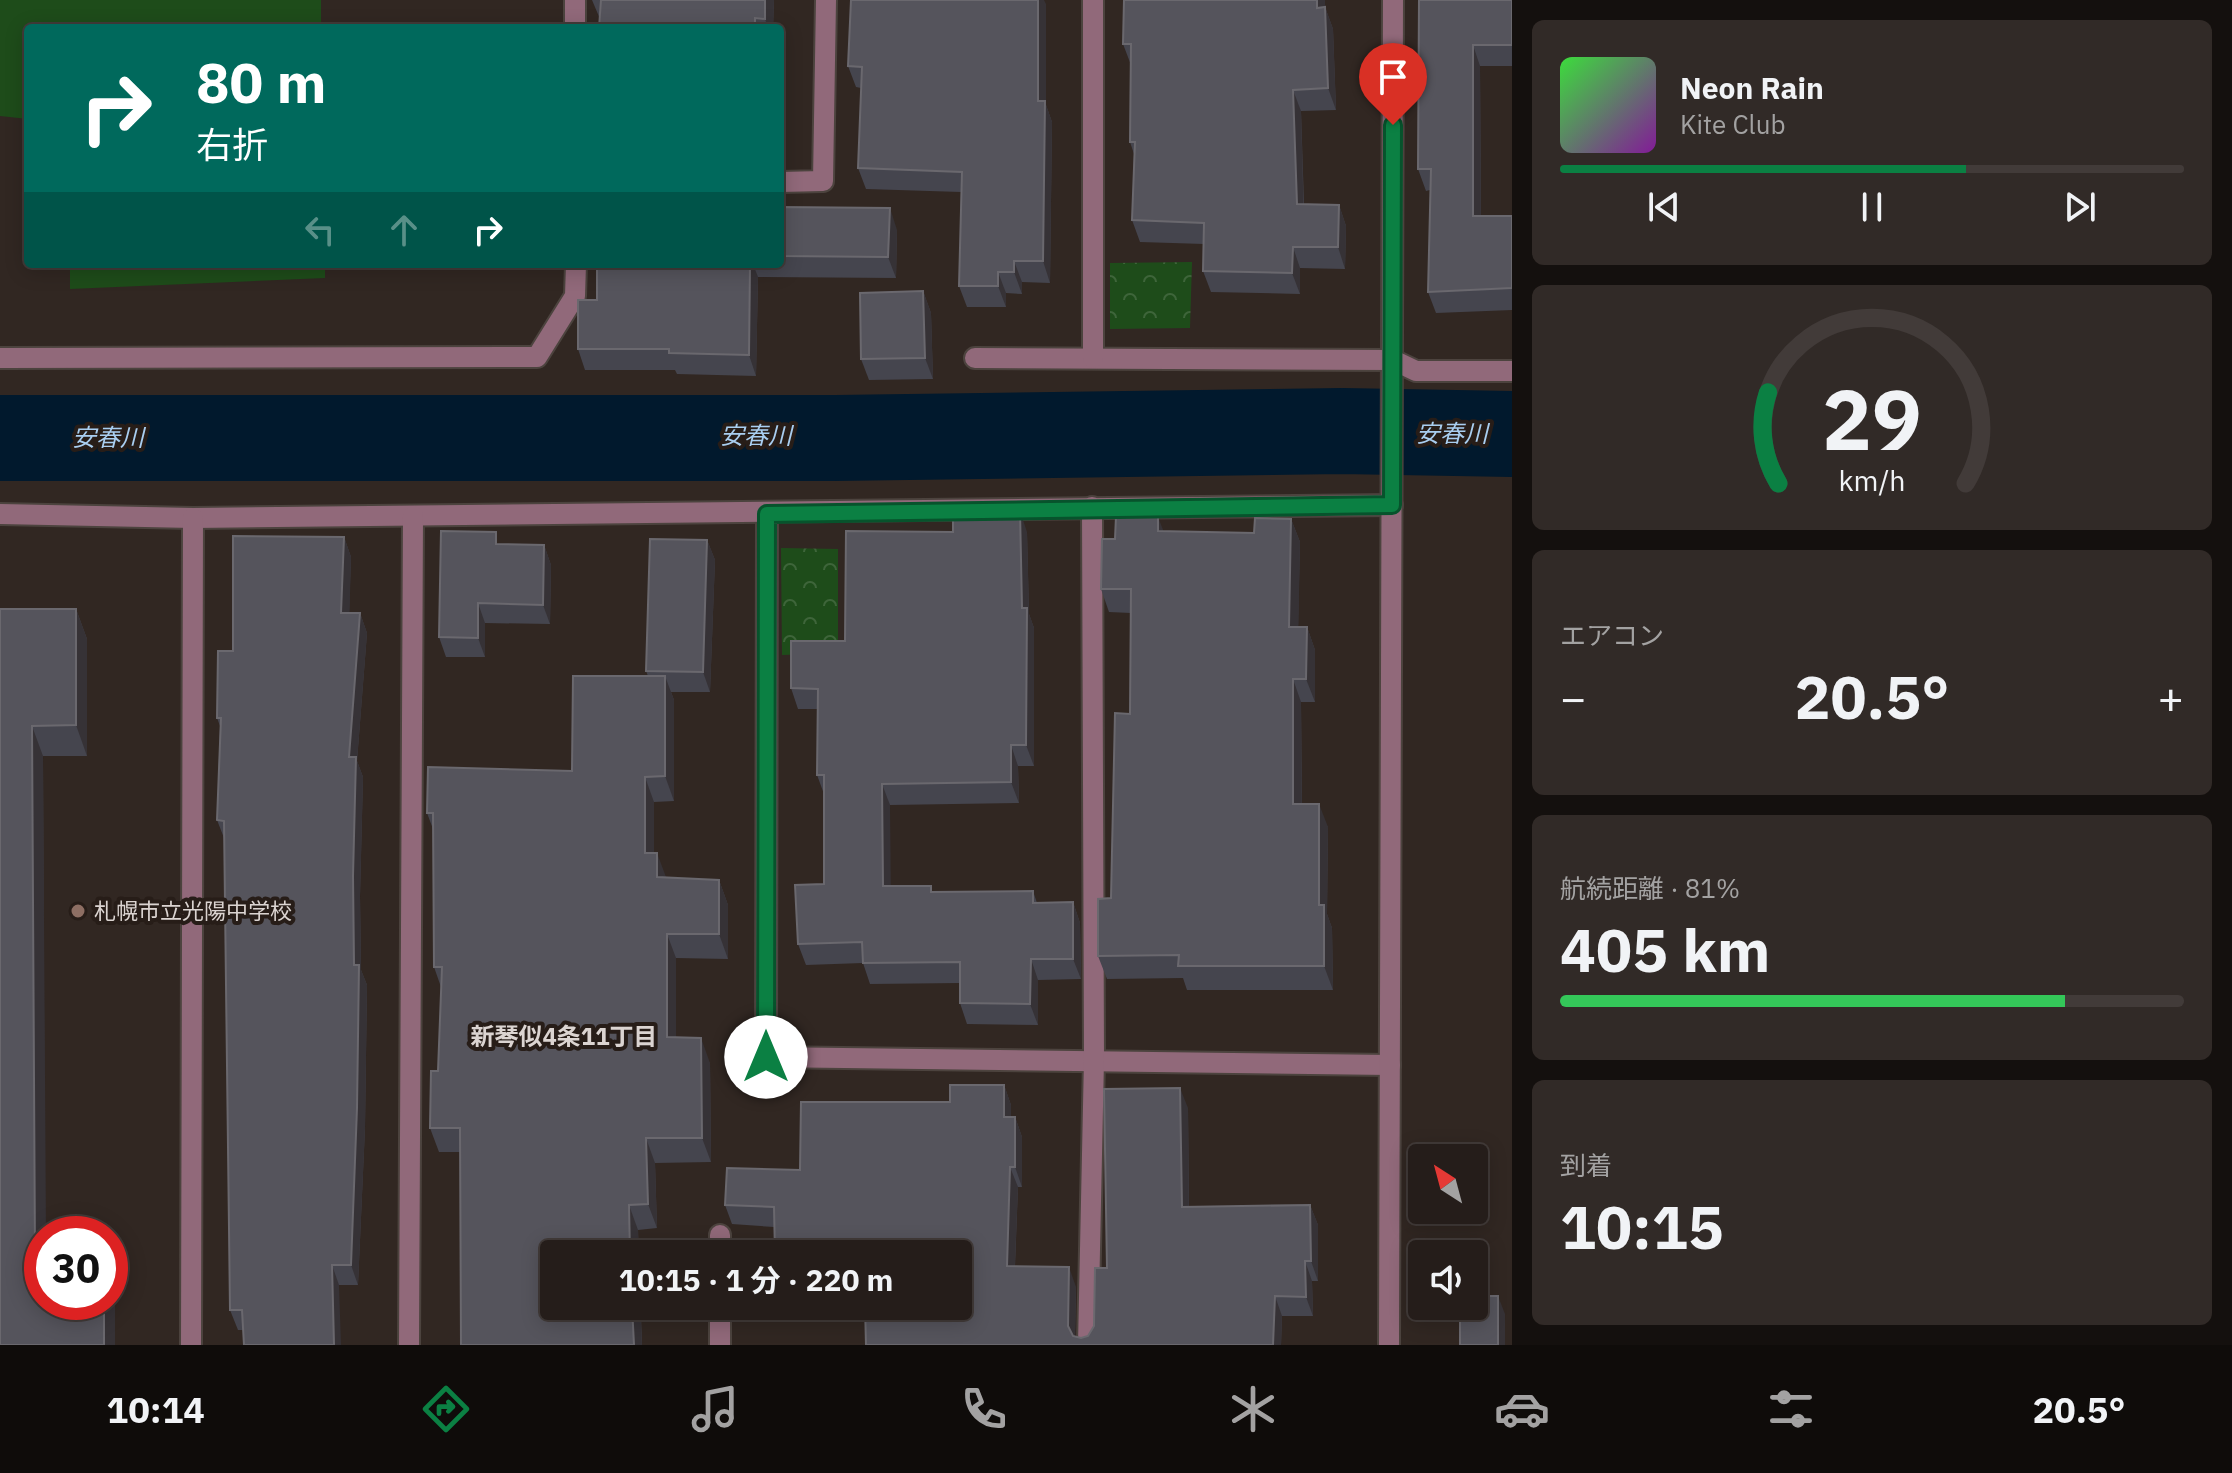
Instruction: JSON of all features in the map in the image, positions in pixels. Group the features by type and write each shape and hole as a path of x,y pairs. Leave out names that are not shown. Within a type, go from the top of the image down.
{"street":[{"path":"575,0 575,24"},
{"path":"784,182 823,181 826,0"},
{"path":"1093,0 1093,358"},
{"path":"1389,1345 1393,0"},
{"path":"0,358 537,357 575,296 576,268"},
{"path":"975,358 1393,360 1416,371 1512,371"},
{"path":"0,514 193,518 1392,505"},
{"path":"1088,1345 1094,1059 1092,507"},
{"path":"767,514 766,1057 1390,1065"},
{"path":"409,1345 413,516"},
{"path":"191,1345 193,518"},
{"path":"720,1320 720,1345"}],"green space":[{"path":"0,0 321,0 321,24 24,24 24,119 0,116"},
{"path":"1192,262 1190,328 1110,329 1110,263"},
{"path":"70,268 325,268 325,278 70,289"},
{"path":"781,548 838,549 838,653 782,655"}],"building":[{"path":"601,0 765,0 765,19 755,18 755,24 599,24"},
{"path":"851,0 1038,0 1038,101 1045,101 1043,261 1014,261 1014,272 998,272 998,286 959,286 962,172 858,168 862,67 848,66"},
{"path":"1124,0 1317,0 1317,8 1325,7 1328,88 1293,90 1297,204 1339,205 1338,247 1293,247 1292,273 1203,271 1204,223 1132,220 1135,142 1130,142 1131,44 1123,44"},
{"path":"1419,0 1512,0 1512,45 1473,45 1473,216 1512,216 1512,288 1428,292 1431,169 1418,169"},
{"path":"784,207 890,208 888,257 784,256"},
{"path":"597,268 750,268 749,355 669,353 669,349 578,349 578,300 597,300"},
{"path":"923,291 925,358 861,359 860,293"},
{"path":"1020,511 1022,608 1027,608 1026,745 1011,745 1011,782 882,784 883,886 931,886 931,892 1033,891 1033,903 1073,902 1073,959 1031,959 1030,1004 960,1003 960,962 863,963 862,942 798,944 795,885 824,884 824,775 817,775 818,689 791,688 791,641 845,641 846,531 953,532 953,513"},
{"path":"1116,516 1158,517 1158,531 1254,533 1255,518 1291,519 1289,627 1307,627 1306,679 1293,679 1293,804 1319,804 1319,905 1324,905 1324,966 1178,966 1179,955 1098,956 1098,899 1111,898 1115,713 1130,714 1131,589 1101,589 1102,539 1115,539"},
{"path":"441,531 496,532 496,544 544,545 543,605 478,603 478,638 439,637"},
{"path":"233,536 344,537 341,613 360,613 349,757 356,757 353,876 354,965 359,965 357,1108 351,1265 332,1265 334,1345 244,1345 242,1310 230,1310 224,821 217,820 221,718 217,718 218,651 233,651"},
{"path":"650,539 707,540 703,672 646,671"},
{"path":"0,609 76,609 76,725 32,726 35,1216 24,1216 24,1320 104,1320 104,1345 0,1345"},
{"path":"573,676 665,676 665,776 645,777 645,853 657,853 657,877 719,880 719,934 667,934 667,1037 701,1038 702,1138 646,1138 648,1204 629,1205 630,1240 540,1240 540,1320 633,1320 634,1345 461,1345 460,1128 430,1128 431,1071 438,1071 442,967 434,967 433,813 427,813 428,767 572,771"},
{"path":"950,1085 1004,1085 1004,1117 1015,1117 1015,1167 1010,1167 1007,1266 1069,1267 1068,1326 1073,1336 1088,1336 1094,1326 1095,1268 1107,1268 1104,1089 1180,1088 1182,1207 1310,1205 1311,1261 1305,1261 1306,1297 1275,1296 1273,1345 866,1345 865,1320 972,1320 972,1240 775,1240 774,1207 725,1205 727,1168 800,1170 801,1102 950,1102"},
{"path":"1488,1296 1498,1296 1498,1345 1460,1345 1460,1320 1488,1320"}],"waterway":[{"name":"安春川","path":"0,438 835,438 1342,431 1512,434"}],"place":[{"name":"札幌市立光陽中学校","path":"78,911"}],"district":[{"name":"新琴似4条11丁目","path":"564,1037"}],"route":[{"path":"766,1057 767,514 1392,505 1393,125"}]}
